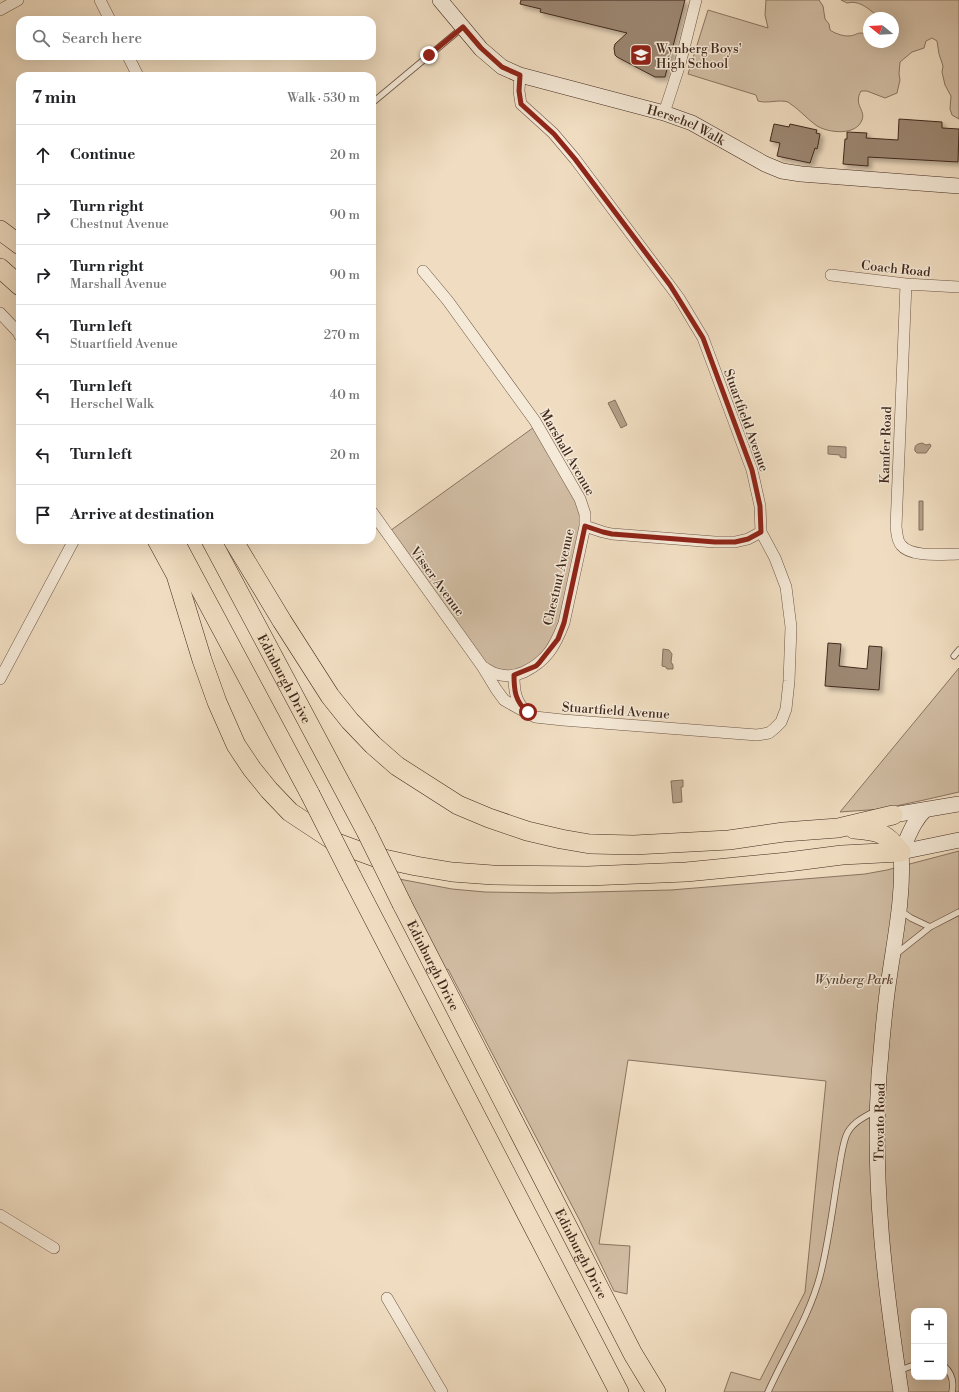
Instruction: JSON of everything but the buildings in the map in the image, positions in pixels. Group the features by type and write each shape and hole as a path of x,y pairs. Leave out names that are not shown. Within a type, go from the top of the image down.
{"highway":[{"path":"0,230 16,242"},
{"path":"0,268 16,282"},
{"path":"160,544 176,575 202,660 217,702 236,745 256,774 290,812 337,843 375,857 416,866 452,872 493,875 588,876 686,872 842,855 901,852"},
{"path":"176,544 310,794 619,1392"},
{"name":"Edinburgh Drive","path":"213,544 366,831 604,1298 656,1392"},
{"path":"235,544 330,696 373,745 397,766 426,786 458,805 489,818 527,831 561,839 590,844 634,845 729,840 784,832 838,828 893,815"},
{"path":"838,828 878,832 891,840 901,852"}],"main road":[{"name":"Herschel Walk","path":"440,0 481,48 502,67 520,75 664,113 692,123 765,164 782,171 801,174 959,186"},
{"path":"893,815 959,804"},
{"path":"901,852 916,822 925,810"},
{"path":"901,852 959,840"},
{"path":"902,877 922,848"},
{"name":"Trovato Road","path":"901,852 902,877 883,1022 877,1110 878,1174 882,1248 887,1299 901,1392"}],"street":[{"path":"0,10 18,0"},
{"path":"100,0 108,16"},
{"path":"664,113 680,64 696,0"},
{"path":"130,60 136,72"},
{"name":"Stuartfield Avenue","path":"482,666 496,690 504,700 535,717 757,735 769,733 781,722 786,709 789,681 791,627 786,587 775,558 761,532 760,506 752,470 703,338 670,285 575,159 554,134 521,104 519,91 520,75"},
{"name":"Marshall Avenue","path":"423,271 453,308 535,421 580,499 585,514 585,526"},
{"name":"Coach Road","path":"831,275 906,284 959,287"},
{"name":"Kamfer Road","path":"906,284 896,528 898,539 901,546 908,551 920,553 959,554"},
{"path":"0,313 16,330"},
{"name":"Visser Avenue","path":"376,518 482,666"},
{"path":"585,526 612,534 715,542 735,542 748,539 761,532"},
{"name":"Chestnut Avenue","path":"482,666 495,674 507,676 514,675 536,666 558,639 564,623 585,526"},
{"path":"0,679 72,544"},
{"path":"514,675 515,695 521,706 535,717"},
{"path":"0,1216 54,1248"},
{"path":"387,1298 442,1392"}],"lane":[{"path":"376,100 463,27"},
{"path":"954,656 959,650"},
{"path":"899,909 911,918 930,927"},
{"path":"892,957 930,927 959,912"},
{"path":"768,1392 811,1305 828,1237 846,1135 853,1125 877,1110"},
{"path":"898,1371 911,1366"},
{"path":"947,1369 951,1374 953,1386 952,1392"}],"green space":[{"path":"766,0 819,0 823,6 825,19 829,24 830,30 846,36 859,33 863,34 863,48 899,48 899,12 872,12 859,3 847,3 841,0 959,0 959,119 952,115 950,109 951,96 945,85 942,72 943,66 937,41 932,38 926,41 924,48 912,52 900,62 900,80 897,93 885,98 867,91 861,91 858,100 863,116 862,120 854,129 842,132 828,130 817,126 788,102 758,101 756,95 688,74 708,10 768,28 765,15"},
{"path":"537,425 584,503 564,619 539,662 508,675 482,665 387,533"},
{"path":"959,668 959,792 882,809 840,812"},
{"name":"Wynberg Park","path":"959,851 959,1392 724,1392 731,1372 760,1380 805,1292 826,1081 628,1060 599,1244 630,1246 627,1294 614,1291 580,1221 448,969 444,971 399,879 452,889 485,892 552,893 671,890 865,874 887,870"}],"shaded area":[{"path":"615,400 627,425 621,428 608,403"},
{"path":"922,443 926,445 930,444 931,446 926,453 917,453 915,451 915,446"},
{"path":"828,446 846,447 846,458 840,457 840,455 828,454"},
{"path":"919,501 923,501 923,530 919,530"},
{"path":"663,649 669,650 672,654 671,662 673,669 667,669 666,667 662,666"},
{"path":"683,780 683,787 681,787 682,802 673,803 671,781"}],"place":[{"name":"Wynberg Boys' High School","path":"641,55"}],"route":[{"path":"429,55 463,27 481,48 502,67 520,75 519,97 521,104 554,134 575,159 633,238 652,260 670,285 703,338 752,470 760,506 761,532 748,539 735,542 715,542 612,534 585,526 564,623 558,639 536,666 514,675 515,695 521,706 528,712"}]}
